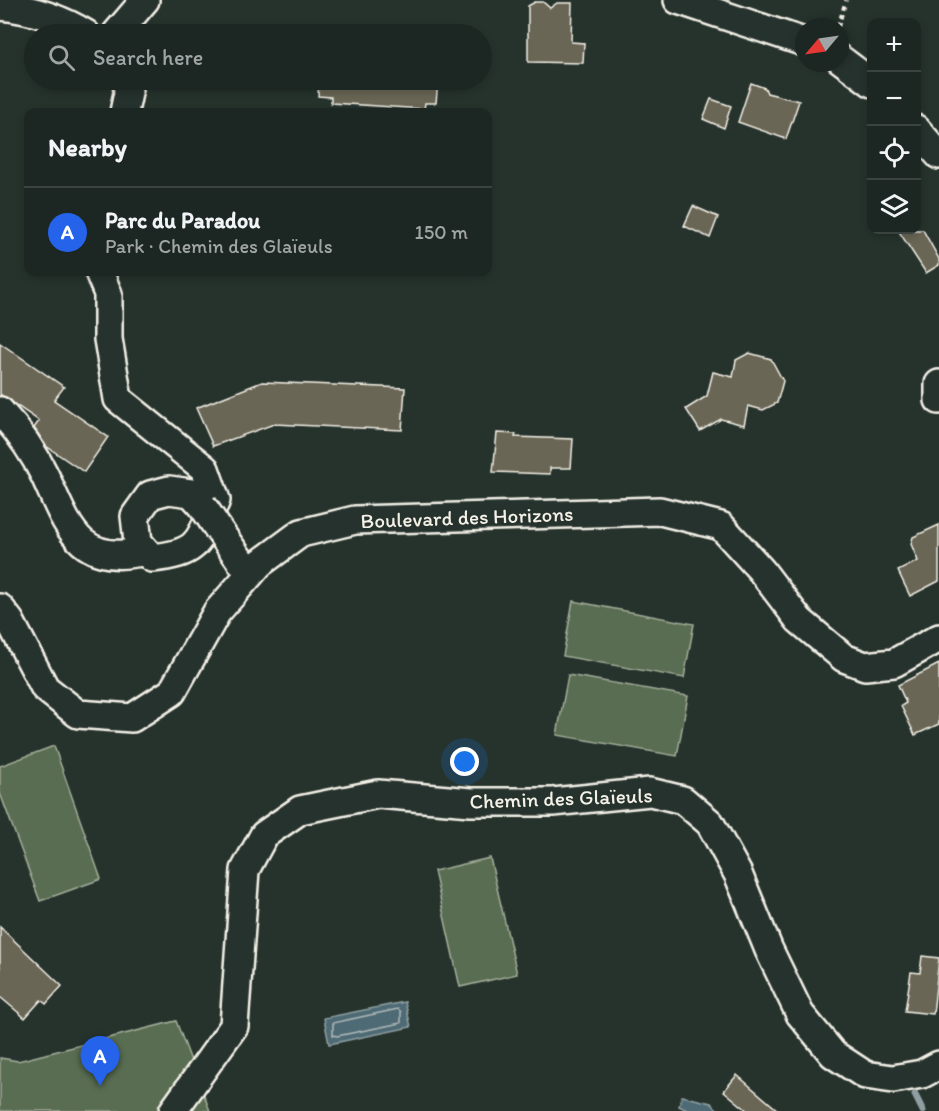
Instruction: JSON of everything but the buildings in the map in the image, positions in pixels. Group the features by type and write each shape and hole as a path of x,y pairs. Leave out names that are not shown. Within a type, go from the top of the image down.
{"street":[{"path":"124,24 144,0"},
{"path":"678,0 795,39"},
{"path":"0,6 21,8 70,24"},
{"path":"849,66 867,79"},
{"path":"125,108 128,90"},
{"path":"921,135 939,155"},
{"path":"101,276 108,294 108,339 118,399 205,469 216,500 199,542 179,555 152,558 138,543 135,516 150,495 169,490 191,493 202,506 225,539 250,574"},
{"path":"939,384 939,400"},
{"path":"0,411 13,425 44,473 63,519 88,548 122,556 145,551"},
{"name":"Boulevard des Horizons","path":"0,608 10,621 45,688 78,714 132,718 172,692 217,612 259,564 301,533 355,519 660,511 721,526 761,570 799,620 844,658 865,666 894,663 939,639"},
{"name":"Chemin des Glaïeuls","path":"173,1111 234,1026 245,870 264,835 300,810 378,794 471,802 553,802 650,792 683,800 710,823 738,874 769,950 800,1014 833,1054 865,1076 893,1079 922,1074 939,1065"}],"path":[{"path":"841,18 846,0"}],"green space":[{"path":"573,601 694,624 684,678 563,656"},
{"path":"568,675 688,696 677,756 557,735"},
{"path":"54,746 101,879 40,901 0,793 0,766"},
{"path":"490,858 517,974 460,987 434,871"},
{"path":"176,1021 210,1111 0,1111 0,1058 18,1061"}],"water":[{"path":"405,1002 411,1027 329,1044 324,1018"},
{"path":"682,1096 711,1103 719,1111 689,1111 679,1106"}],"waterway":[{"path":"915,1095 923,1111"}],"place":[{"name":"Parc du Paradou","path":"100,1086"}]}
